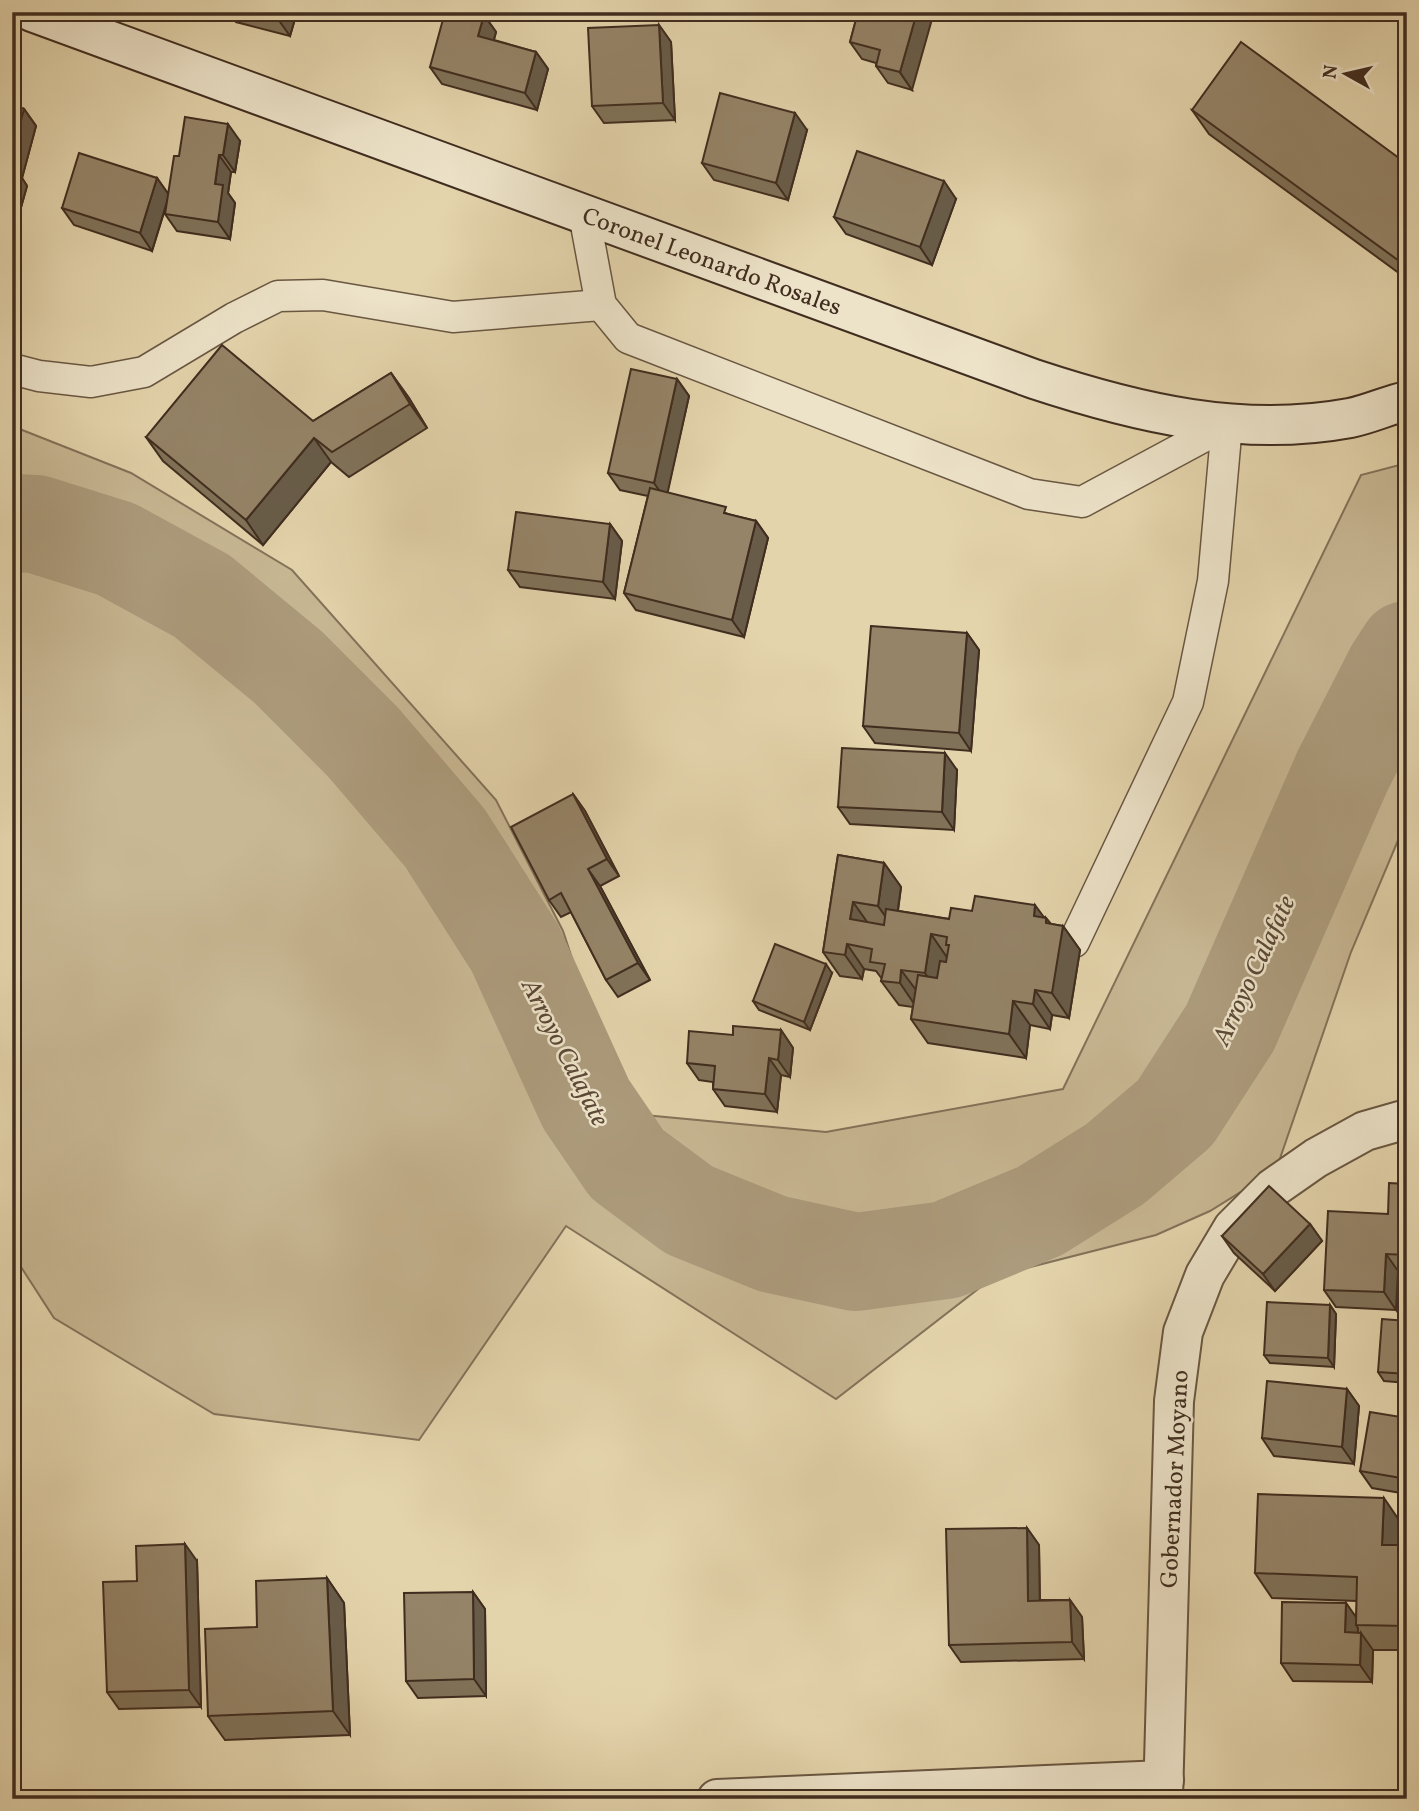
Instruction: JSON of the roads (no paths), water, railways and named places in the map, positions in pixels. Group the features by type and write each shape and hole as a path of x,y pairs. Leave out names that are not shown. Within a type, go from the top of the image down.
{"main road":[{"name":"Coronel Leonardo Rosales","path":"32,12 1034,379 1099,400 1165,416 1227,424 1300,425 1353,418 1407,401"},
{"name":"Gobernador Moyano","path":"1163,1789 1174,1401 1183,1332 1205,1275 1233,1228 1273,1188 1316,1158 1365,1132 1407,1119"},
{"path":"717,1799 1163,1789"}],"lane":[{"path":"584,214 601,305 628,338 1029,495 1082,502 1227,424"},
{"path":"12,369 39,376 91,382 144,372 234,318 278,296 323,295 453,317 601,305"},
{"path":"1074,942 1188,702 1213,581 1227,424"}],"waterway":[{"name":"Arroyo Calafate","path":"12,523 36,524 116,549 202,596 288,667 363,742 445,838 515,948 586,1104 627,1164 689,1210 773,1244 856,1262 946,1250 1040,1211 1115,1164 1175,1113 1230,1028 1342,772 1407,650"}]}
